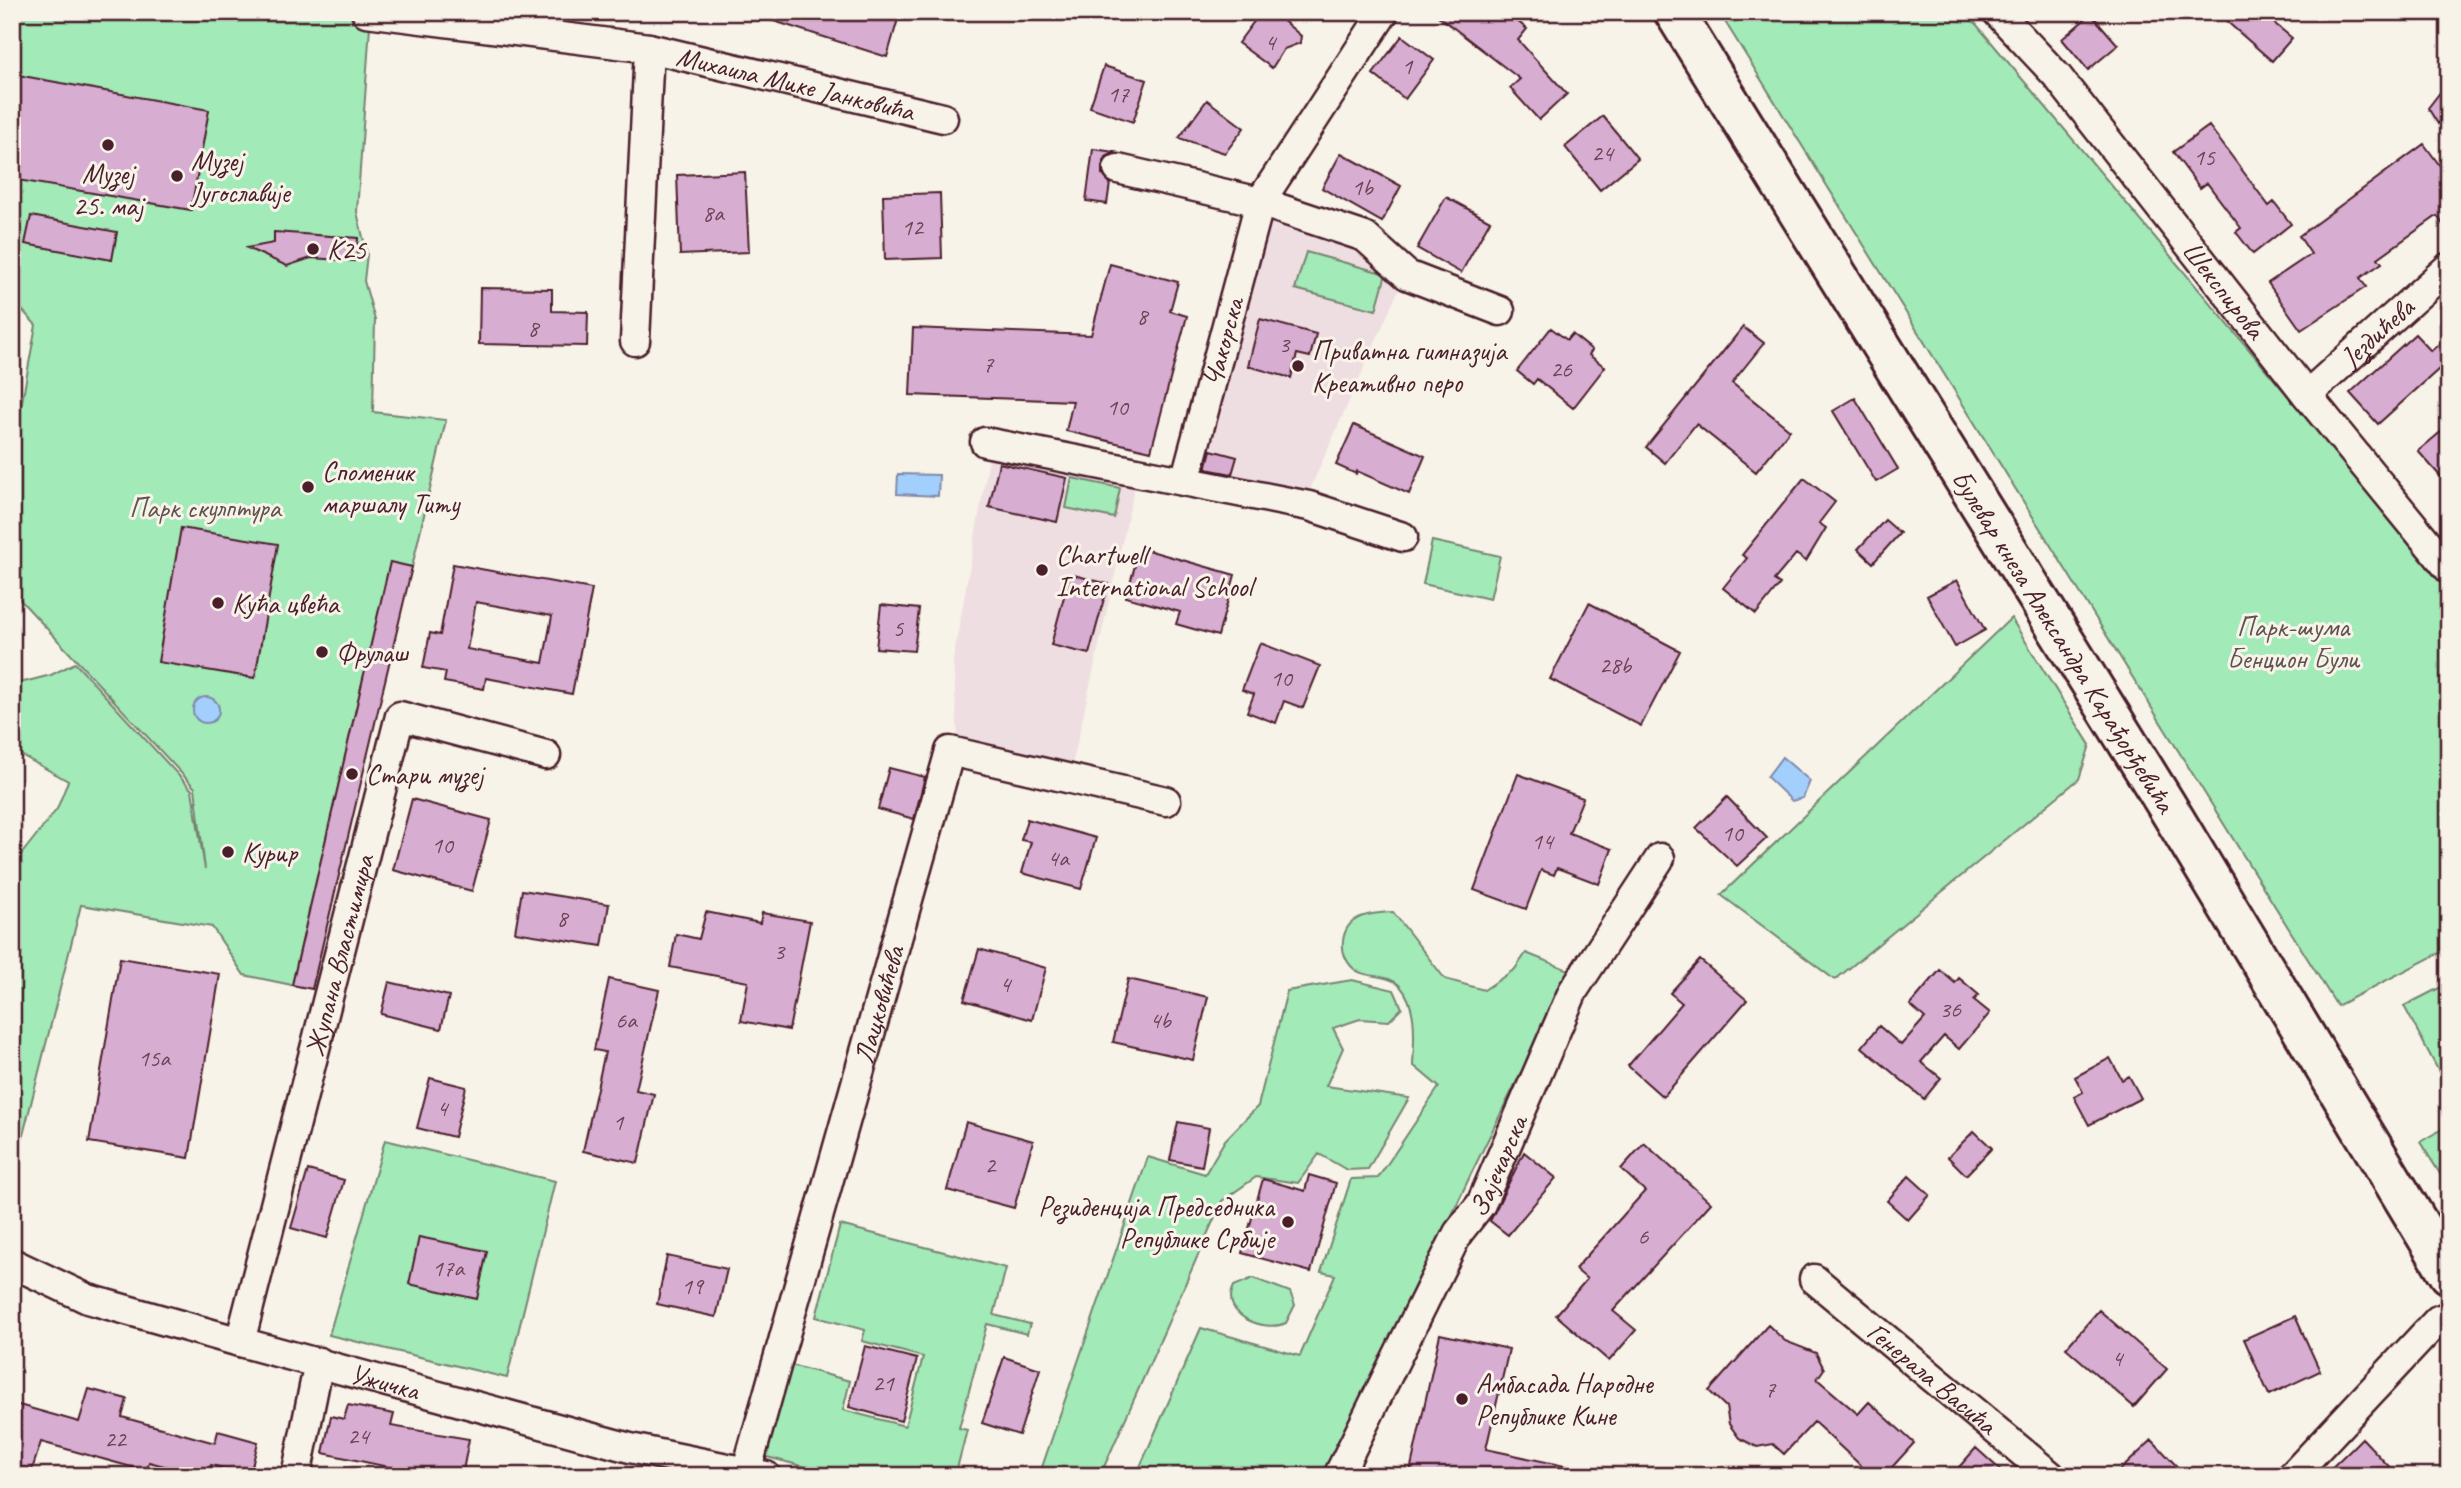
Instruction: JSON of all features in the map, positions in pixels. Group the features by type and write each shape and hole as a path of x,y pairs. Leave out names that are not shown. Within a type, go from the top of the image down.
{"main road":[{"name":"Булевар кнеза Александра Карађорђевића","path":"1674,12 2130,746 2449,1274"}],"street":[{"name":"Михаила Мике Јанковића","path":"366,12 649,48 943,118"},
{"name":"Чакорска","path":"1185,481 1260,202 1384,12"},
{"name":"Шекспирова","path":"1997,12 2057,76 2307,395 2449,569"},
{"name":"Михаила Мике Јанковића","path":"635,341 649,48"},
{"path":"1118,169 1260,202 1364,237 1407,275 1500,311"},
{"name":"Јездићева","path":"2307,395 2449,267"},
{"path":"985,442 1309,506 1402,537"},
{"name":"Жупана Властимира","path":"240,1342 400,716 546,755"},
{"name":"Лацковићева","path":"752,1474 950,751 1166,801"},
{"name":"Зајечарска","path":"1338,1476 1458,1233 1480,1204 1573,991 1660,858"},
{"name":"Ужичка","path":"12,1262 88,1299 630,1448 752,1474"},
{"name":"Генерала Васића","path":"1814,1279 2051,1476"},
{"path":"2292,1476 2438,1320 2449,1316"},
{"path":"296,1476 319,1362"}],"shaded area":[{"name":"Приватна гимназија Креативно перо","path":"1267,219 1347,237 1402,282 1306,498 1205,469"},
{"name":"Chartwell International School","path":"990,453 1136,481 1071,770 958,740 953,660"}],"green space":[{"name":"Парк скулптура","path":"12,12 371,12 357,212 367,254 364,281 375,320 373,412 446,420 412,567 390,563 292,985 244,975 212,927 81,905 12,1179 12,866 57,809 68,781 12,750 12,685 51,675 75,663 192,790 205,869 195,788 12,591 12,457 36,325 12,299"},
{"name":"Парк-шума Бенцион Були","path":"1719,12 1966,12 2449,588 2449,948 2337,1006"},
{"path":"1306,252 1386,274 1376,310 1295,289"},
{"path":"1072,478 1120,488 1114,518 1066,508"},
{"path":"1432,541 1500,556 1490,599 1423,584"},
{"path":"2011,618 2090,745 2079,779 1835,980 1721,895"},
{"path":"1393,912 1445,979 1484,990 1515,969 1526,953 1571,971 1471,1174 1330,1476 1136,1476 1201,1328 1300,1356 1335,1275 1321,1272 1351,1179 1378,1178 1439,1087 1413,1065 1412,1013 1406,994 1389,979 1356,970 1344,954 1345,932 1349,925 1369,914"},
{"path":"1352,980 1394,990 1402,1008 1389,1021 1360,1019 1333,1028 1343,1048 1326,1086 1409,1098 1368,1169 1347,1170 1319,1154 1298,1183 1256,1177 1222,1201 1100,1476 1039,1476 1148,1157 1205,1174 1225,1140 1258,1106 1287,991"},
{"path":"2449,983 2449,1084 2446,1085 2404,1006"},
{"path":"2449,1125 2449,1188 2420,1142"},
{"path":"385,1140 555,1181 507,1378 329,1335"},
{"path":"840,1225 1006,1268 994,1315 1030,1324 1027,1334 987,1324 959,1428 967,1430 955,1476 841,1476 763,1456 787,1364 850,1381 843,1410 905,1426 923,1357 862,1341 865,1330 816,1317"},
{"path":"1253,1278 1290,1292 1295,1305 1286,1323 1266,1326 1238,1313 1231,1296 1234,1286"}],"water":[{"path":"898,474 939,475 938,496 897,494"},
{"path":"206,697 216,700 219,710 216,720 206,723 196,720 193,710 196,700"},
{"path":"1782,757 1810,781 1803,798 1792,801 1767,777"}],"building":[{"path":"761,12 900,12 887,57 761,17"},
{"path":"1261,12 1273,12 1301,36 1300,43 1284,49 1272,68 1238,43"},
{"path":"1433,12 1506,12 1527,29 1518,40 1567,94 1539,120 1510,88 1520,79"},
{"path":"2216,12 2283,12 2274,23 2292,38 2272,61"},
{"path":"2091,14 2118,45 2088,70 2062,39"},
{"path":"1402,36 1434,60 1405,99 1373,74"},
{"path":"1104,66 1147,80 1133,122 1090,107"},
{"name":"Музеј 25. мај","path":"12,74 209,110 191,210 12,179"},
{"path":"2449,81 2449,110 2438,124 2428,108"},
{"path":"1207,100 1244,128 1225,153 1179,138"},
{"path":"1603,116 1638,159 1600,190 1565,147"},
{"path":"2209,126 2269,206 2274,202 2291,224 2253,254 2236,232 2241,228 2207,183 2200,188 2173,152"},
{"path":"2424,144 2449,178 2449,233 2437,216 2378,258 2382,263 2360,278 2366,287 2301,330 2268,283 2311,254 2299,236"},
{"path":"1093,149 1115,152 1106,157 1102,166 1102,174 1110,183 1107,204 1086,201"},
{"path":"1341,153 1401,186 1382,222 1322,188"},
{"path":"745,172 749,252 680,255 677,175"},
{"path":"940,193 942,258 885,260 883,195"},
{"path":"1446,197 1490,221 1461,273 1417,248"},
{"path":"31,216 117,232 112,260 25,244"},
{"name":"К25","path":"274,232 358,238 357,257 355,261 311,258 287,266 247,248 274,243"},
{"path":"1110,264 1178,282 1170,311 1187,316 1151,451 1066,431 1073,401 910,395 913,328 1091,335"},
{"path":"480,288 552,289 552,311 588,312 587,346 479,344"},
{"path":"1260,319 1316,334 1310,357 1297,354 1291,378 1248,366"},
{"path":"1743,327 1764,343 1732,383 1790,430 1756,472 1696,424 1665,463 1646,447"},
{"path":"1551,328 1567,340 1572,334 1592,350 1589,355 1605,367 1573,408 1537,379 1533,384 1517,371"},
{"path":"2415,334 2431,351 2449,335 2449,360 2378,424 2350,393"},
{"path":"1855,398 1898,469 1876,482 1833,411"},
{"path":"1354,425 1425,456 1409,494 1357,471 1356,474 1336,465"},
{"path":"2449,425 2449,486 2418,451"},
{"path":"1211,450 1237,457 1232,474 1206,469"},
{"path":"999,463 1067,478 1057,522 989,507"},
{"path":"1804,478 1835,502 1819,523 1826,528 1806,561 1796,554 1774,580 1780,584 1756,614 1723,588 1747,558 1742,555"},
{"path":"1885,520 1900,533 1873,563 1858,549"},
{"name":"Кућа цвећа","path":"181,528 278,544 255,678 158,662"},
{"path":"1140,548 1235,575 1218,636 1176,624 1180,612 1126,597"},
{"name":"Стари музеј","path":"390,562 412,567 312,989 292,985"},
{"path":"453,564 592,589 572,694 486,678 484,689 444,682 446,672 423,668 430,633 440,635","holes":["476,602 552,616 543,663 467,649"]},
{"path":"1070,574 1108,584 1089,654 1051,645"},
{"path":"1957,580 1985,630 1955,647 1927,596"},
{"path":"1589,603 1680,651 1641,726 1550,679"},
{"path":"881,605 919,609 914,651 876,648"},
{"path":"1260,643 1320,666 1303,708 1284,701 1276,723 1247,712 1254,694 1242,690"},
{"path":"889,768 925,777 914,819 878,809"},
{"path":"1518,774 1583,798 1569,833 1612,849 1599,884 1557,868 1554,875 1541,870 1526,909 1474,890"},
{"path":"1727,797 1767,838 1737,866 1696,828"},
{"path":"412,799 491,820 472,891 393,870"},
{"path":"1027,819 1096,838 1081,889 1022,873 1031,842 1021,840"},
{"path":"522,890 609,904 602,946 515,932"},
{"path":"706,912 760,923 762,913 810,921 789,1030 741,1021 748,982 670,967 676,934 699,939"},
{"path":"979,949 1046,968 1032,1020 964,1000"},
{"path":"120,958 220,974 189,1158 89,1142"},
{"path":"1700,960 1747,1000 1663,1097 1628,1066 1682,1003 1670,993"},
{"path":"1940,970 1955,983 1959,978 1979,995 1974,1000 1990,1013 1959,1049 1944,1036 1921,1062 1941,1078 1924,1099 1862,1047 1879,1026 1901,1045 1925,1018 1910,1005"},
{"path":"609,979 659,990 636,1090 654,1094 638,1163 583,1151 605,1052 594,1050"},
{"path":"1128,979 1208,997 1193,1060 1113,1042"},
{"path":"389,982 449,996 441,1029 381,1014"},
{"path":"2110,1058 2122,1080 2129,1076 2141,1098 2089,1125 2074,1097 2083,1092 2075,1077"},
{"path":"430,1078 466,1087 454,1137 417,1128"},
{"path":"966,1122 1033,1141 1014,1208 947,1190"},
{"path":"1178,1122 1209,1128 1202,1166 1170,1160"},
{"path":"1974,1131 1992,1148 1966,1175 1948,1157"},
{"path":"1644,1143 1711,1203 1613,1311 1636,1330 1609,1361 1556,1315 1587,1279 1575,1269 1645,1191 1621,1169"},
{"path":"1524,1152 1556,1178 1508,1235 1490,1221"},
{"path":"308,1170 344,1180 327,1238 291,1228"},
{"name":"Резиденција Председника Републике Србије","path":"1309,1175 1336,1183 1311,1272 1242,1253 1263,1179 1305,1191"},
{"path":"1909,1176 1930,1195 1908,1220 1887,1201"},
{"path":"419,1237 487,1251 477,1299 409,1284"},
{"path":"667,1256 727,1269 716,1317 657,1304"},
{"path":"2099,1310 2167,1369 2134,1407 2066,1348"},
{"path":"2295,1316 2320,1371 2269,1395 2244,1339"},
{"path":"1768,1325 1785,1341 1816,1353 1824,1369 1817,1379 1858,1414 1869,1402 1914,1443 1884,1476 1872,1476 1814,1422 1784,1454 1773,1444 1757,1447 1739,1438 1729,1424 1726,1407 1709,1391"},
{"name":"Амбасада Народне Републике Кине","path":"1440,1334 1509,1349 1486,1449 1574,1468 1573,1476 1409,1476"},
{"path":"865,1346 917,1359 901,1421 849,1407"},
{"path":"1004,1357 1040,1369 1019,1435 982,1423"},
{"path":"89,1389 127,1399 122,1417 215,1443 218,1431 258,1442 250,1475 211,1465 208,1476 202,1476 149,1462 146,1471 41,1442 30,1476 12,1474 12,1403 79,1422"},
{"path":"348,1405 394,1414 391,1426 469,1439 462,1476 406,1476 407,1471 323,1453 331,1416 344,1419"},
{"path":"2362,1438 2398,1476 2323,1476 2351,1449"},
{"path":"2152,1440 2186,1476 2114,1476"},
{"path":"1976,1448 2007,1476 1951,1476"}],"place":[{"name":"Музеј 25. мај","path":"108,145"},
{"name":"Музеј Југославије","path":"177,176"},
{"name":"К25","path":"313,249"},
{"name":"Приватна гимназија Креативно перо","path":"1298,366"},
{"name":"Споменик маршалу Титу","path":"308,487"},
{"name":"Chartwell International School","path":"1042,570"},
{"name":"Кућа цвећа","path":"218,603"},
{"name":"Фрулаш","path":"322,652"},
{"name":"Стари музеј","path":"352,774"},
{"name":"Курир","path":"228,852"},
{"name":"Резиденција Председника Републике Србије","path":"1288,1222"},
{"name":"Амбасада Народне Републике Кине","path":"1462,1399"}]}
